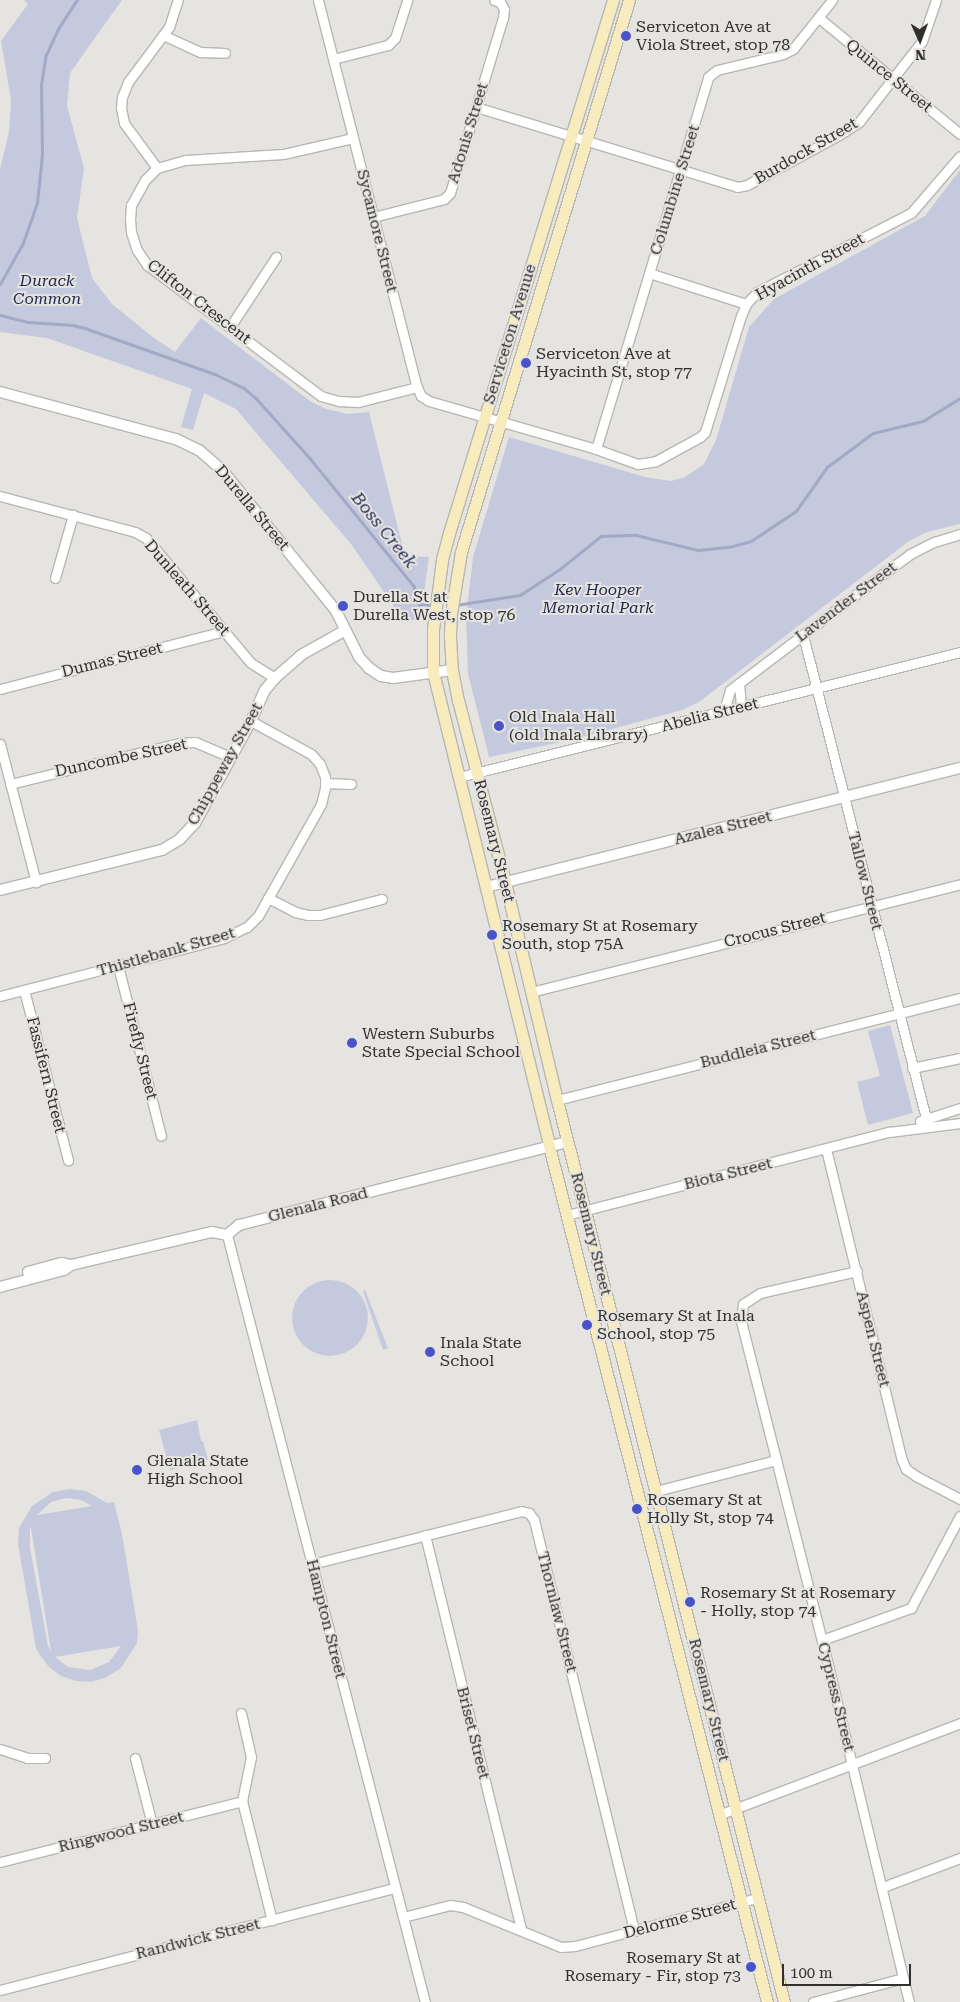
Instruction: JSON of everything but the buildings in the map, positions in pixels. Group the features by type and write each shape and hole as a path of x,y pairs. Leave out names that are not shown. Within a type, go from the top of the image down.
{"main road":[{"name":"Serviceton Avenue","path":"433,672 435,612 449,533 613,0"},
{"name":"Serviceton Avenue","path":"452,670 451,614 461,552 629,0"},
{"name":"Rosemary Street","path":"452,670 532,992 567,1142 784,2002"},
{"name":"Rosemary Street","path":"433,672 549,1146 721,1814 767,2002"}],"street":[{"path":"178,0 173,17 163,35 128,82 121,108 124,123 157,168 185,160 283,154 353,138"},
{"name":"Sycamore Street","path":"318,0 416,387"},
{"path":"333,59 388,45 395,38 407,0"},
{"name":"Adonis Street","path":"373,217 444,199 450,193 503,18 504,9 500,2 494,0"},
{"name":"Columbine Street","path":"596,449 682,170 708,77 717,70 783,54 793,49 832,0"},
{"name":"Burdock Street","path":"476,107 738,187 747,186 839,136 859,122 922,42 936,0"},
{"name":"Quince Street","path":"819,18 960,134"},
{"path":"163,35 200,52 225,53"},
{"name":"Hyacinth Street","path":"485,418 500,420 596,449 638,464 648,464 700,437 708,427 746,304 757,292 911,213 960,156"},
{"name":"Clifton Crescent","path":"157,168 145,180 132,205 130,218 137,250 148,265 322,396 339,401 358,402 416,387"},
{"path":"230,327 276,257"},
{"path":"649,274 746,304"},
{"path":"416,387 421,396 429,402 485,418"},
{"name":"Durella Street","path":"0,392 176,439 199,450 222,470 336,611 359,657 369,668 381,676 393,678 452,670"},
{"name":"Dunleath Street","path":"0,496 135,532 146,538 250,663 275,678"},
{"path":"56,578 73,515"},
{"name":"Lavender Street","path":"724,711 730,690 910,554 934,542 960,534"},
{"name":"Chippeway Street","path":"0,890 162,850 180,840 195,823 251,722 266,690 275,678 300,655 346,630"},
{"name":"Dumas Street","path":"0,688 224,631"},
{"name":"Tallow Street","path":"803,635 926,1123"},
{"name":"Abelia Street","path":"459,777 960,652"},
{"path":"739,683 741,707"},
{"path":"251,722 311,754 320,764 326,783 351,784"},
{"name":"Duncombe Street","path":"10,784 179,743 195,742 230,757"},
{"path":"0,744 36,882"},
{"name":"Azalea Street","path":"486,886 960,768"},
{"name":"Thistlebank Street","path":"0,996 236,934 247,927 258,916 321,804 326,783"},
{"name":"Crocus Street","path":"532,992 960,884"},
{"path":"268,898 295,912 308,915 320,915 382,899"},
{"name":"Firefly Street","path":"118,966 162,1136"},
{"name":"Fassifern Street","path":"24,990 68,1160"},
{"name":"Buddleia Street","path":"557,1100 960,998"},
{"path":"912,1068 960,1058"},
{"name":"Biota Street","path":"567,1215 926,1123 960,1108"},
{"name":"Biota Street","path":"926,1123 959,1126"},
{"name":"Glenala Road","path":"226,1235 239,1225 567,1142"},
{"name":"Aspen Street","path":"826,1149 906,1469 960,1499"},
{"path":"0,1287 64,1270 71,1266 212,1232 226,1235"},
{"name":"Hampton Street","path":"226,1235 425,2002"},
{"path":"0,1280 62,1263 71,1266"},
{"name":"Cypress Street","path":"857,1271 760,1293 744,1304 741,1321 883,1887 909,2002"},
{"path":"656,1491 776,1460"},
{"name":"Thornlaw Street","path":"312,1564 521,1511 529,1513 534,1520 634,1931"},
{"path":"822,1640 911,1608 960,1516"},
{"name":"Briset Street","path":"424,1535 521,1930"},
{"path":"241,1713 251,1758 242,1801 272,1920"},
{"path":"721,1814 960,1723"},
{"path":"0,1749 27,1758 45,1758"},
{"path":"135,1758 152,1824"},
{"name":"Ringwood Street","path":"0,1862 242,1801"},
{"path":"883,1887 960,1858"},
{"name":"Randwick Street","path":"0,1990 395,1888"},
{"name":"Delorme Street","path":"403,1917 450,1905 463,1907 561,1946 575,1946 757,1898"},
{"path":"813,2002 903,1978"}],"green space":[{"name":"Durack Common","path":"24,0 122,0 70,73 67,106 84,168 77,218 92,278 112,304 154,338 175,352 201,318 310,401 326,409 348,414 369,412 405,556 429,557 420,620 411,620 399,614 351,544 236,409 204,393 193,430 181,427 192,389 47,338 0,332 0,169 9,132 11,100 1,41 28,4"},
{"name":"Kev Hooper Memorial Park","path":"960,170 960,524 927,532 909,541 699,702 682,710 571,740 489,757 468,674 466,617 473,557 509,437 645,477 671,481 685,477 704,464 716,440 749,327 774,299 925,216"},
{"path":"890,1025 913,1113 868,1125 857,1082 880,1076 868,1031"},
{"path":"330,1280 345,1283 357,1291 365,1303 368,1318 365,1333 357,1345 345,1353 330,1356 315,1353 303,1345 295,1333 292,1318 295,1303 303,1291 315,1283"},
{"path":"365,1290 388,1348 383,1350 363,1291"},
{"path":"197,1420 201,1441 203,1441 208,1460 170,1470 159,1430"},
{"path":"69,1489 86,1491 107,1503 114,1502 122,1534 138,1631 137,1643 121,1668 107,1677 91,1682 76,1681 61,1676 49,1667 36,1648 18,1544 19,1528 32,1506 53,1492","holes":["66,1498 81,1500 92,1506 37,1515 51,1502","31,1528 51,1651 48,1646 30,1548","121,1646 109,1662 90,1670 68,1667 55,1657"]}],"waterway":[{"path":"0,284 23,243 37,203 42,155 41,85 46,55 58,29 77,0"},
{"name":"Boss Creek","path":"0,315 29,322 73,325 85,328 215,374 244,388 256,398 309,457 414,586 419,604 433,605"},
{"name":"Boss Creek","path":"456,605 520,595 560,569 601,536 636,535 698,550 729,547 751,541 796,511 827,467 873,433 923,421 960,398"}],"place":[{"name":"Serviceton Ave at Viola Street, stop 78","path":"626,36"},
{"name":"Serviceton Ave at Hyacinth St, stop 77","path":"526,363"},
{"name":"Durella St at Durella West, stop 76","path":"343,606"},
{"name":"Old Inala Hall (old Inala Library)","path":"499,726"},
{"name":"Rosemary St at Rosemary South, stop 75A","path":"492,935"},
{"name":"Western Suburbs State Special School","path":"352,1043"},
{"name":"Rosemary St at Inala School, stop 75","path":"587,1325"},
{"name":"Inala State School","path":"430,1352"},
{"name":"Glenala State High School","path":"137,1470"},
{"name":"Rosemary St at Holly St, stop 74","path":"637,1509"},
{"name":"Rosemary St at Rosemary - Holly, stop 74","path":"690,1602"},
{"name":"Rosemary St at Rosemary - Fir, stop 73","path":"751,1967"}]}
